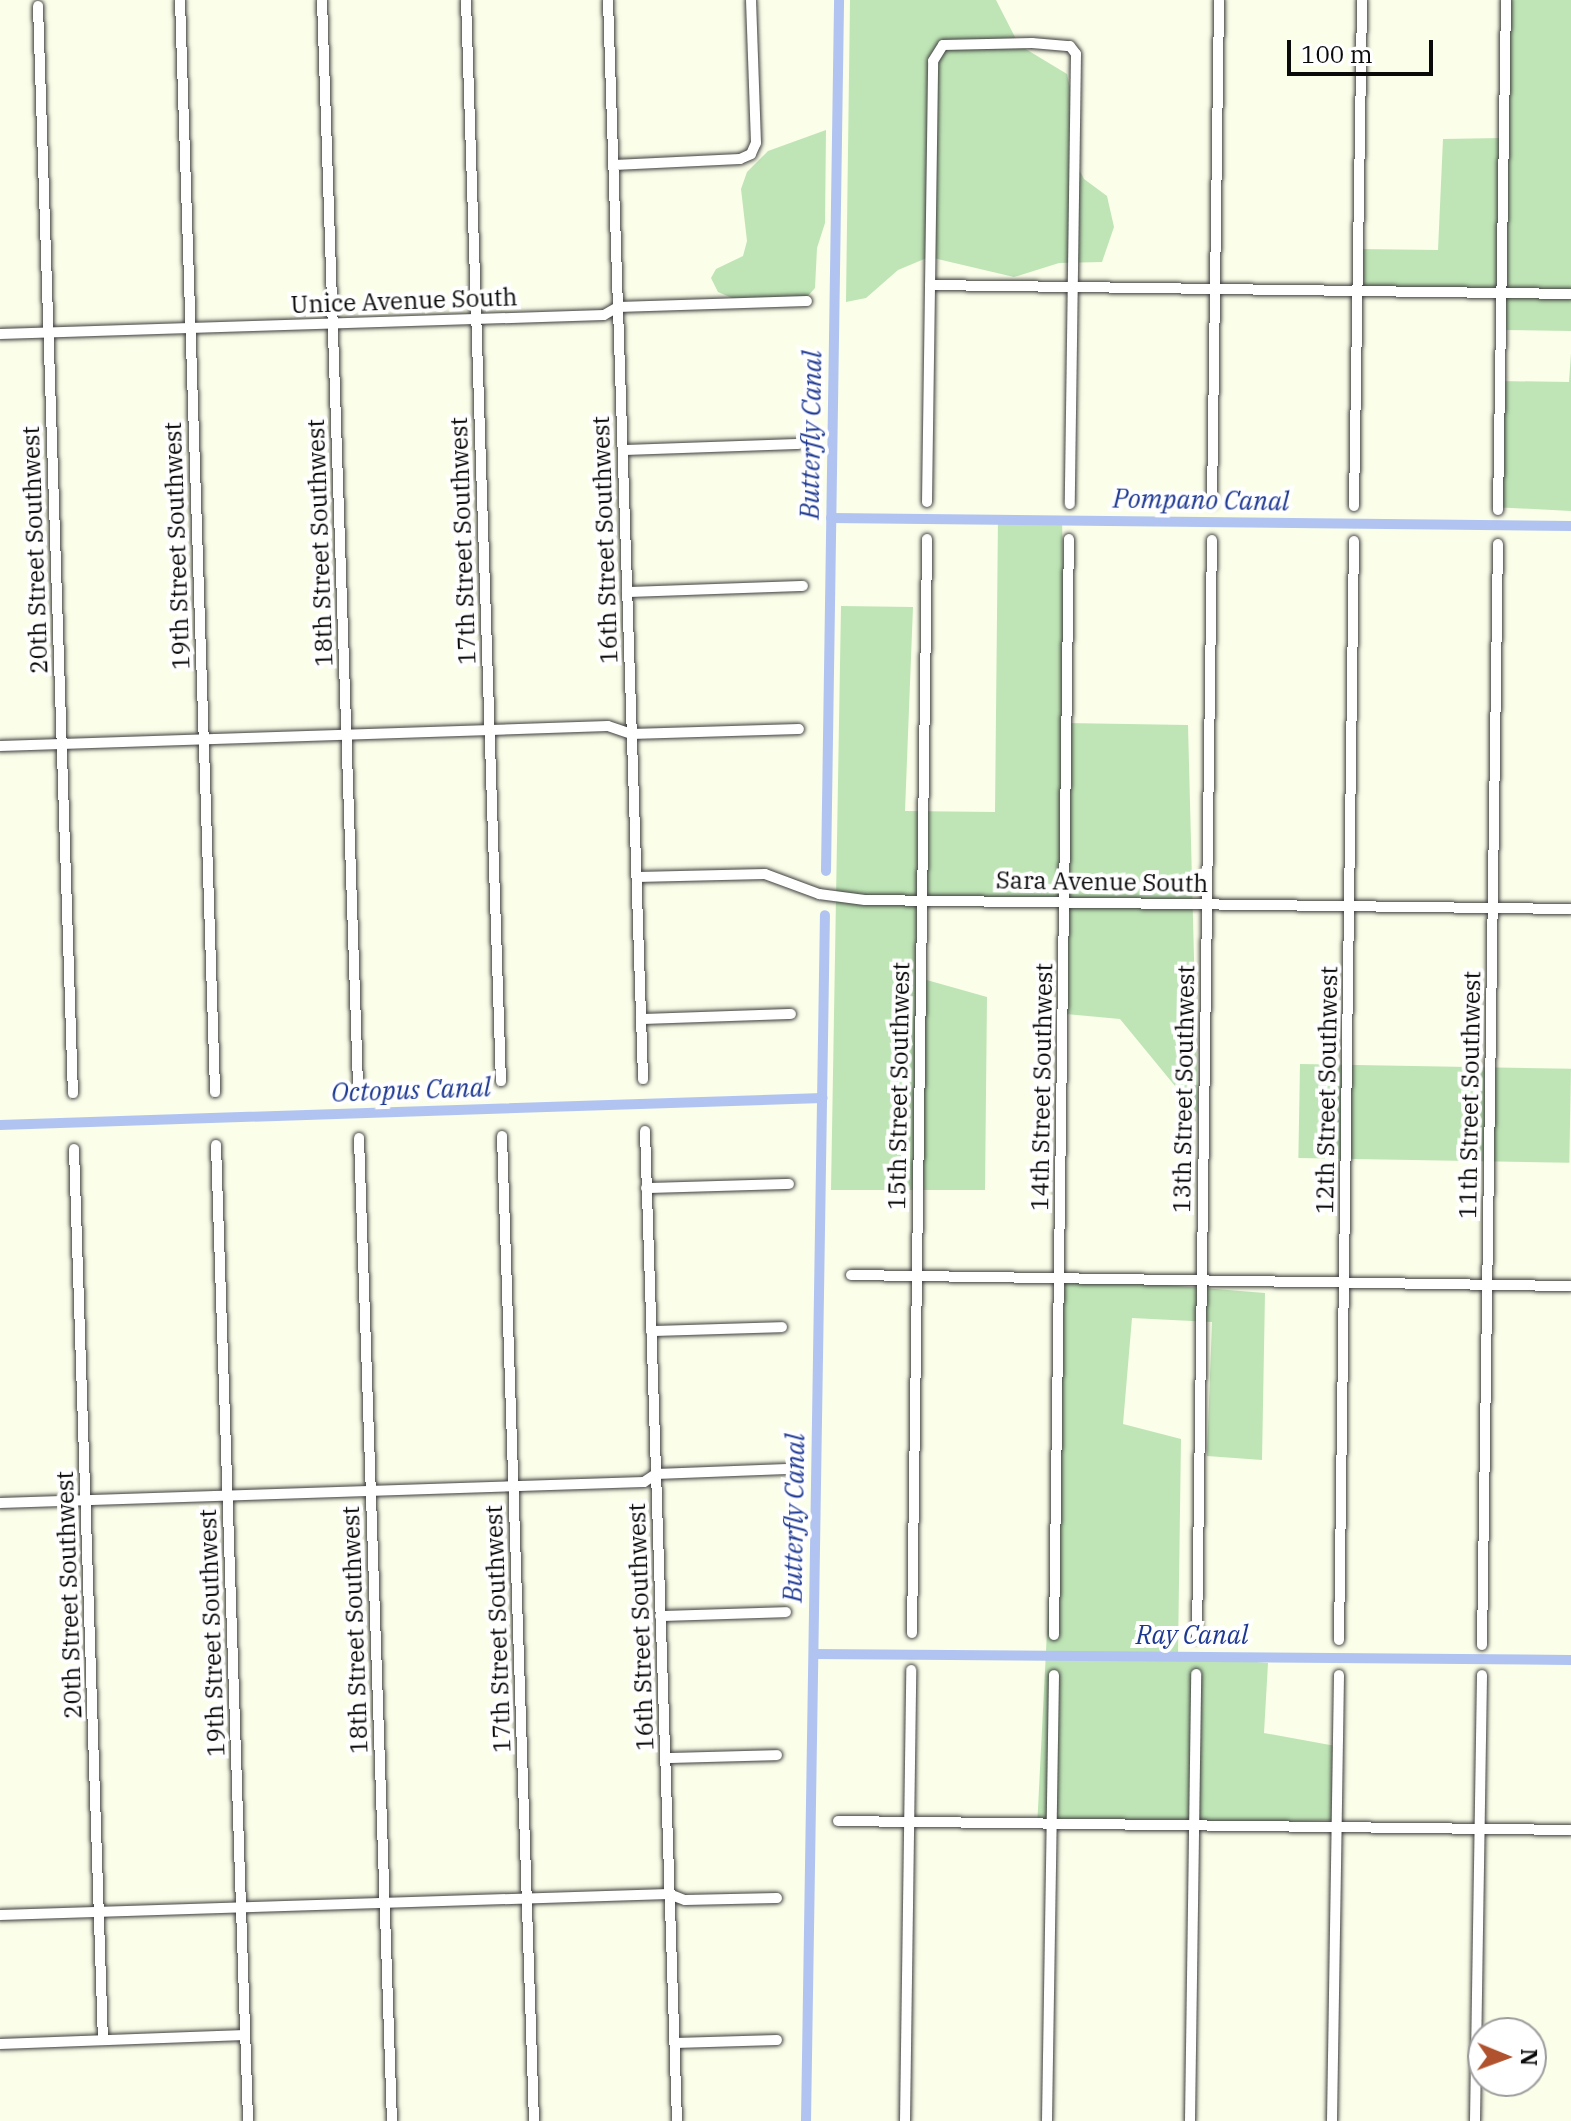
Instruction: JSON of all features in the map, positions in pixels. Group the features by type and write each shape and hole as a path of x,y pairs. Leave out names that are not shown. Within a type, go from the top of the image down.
{"street":[{"name":"19th Street Southwest","path":"180,0 215,1092"},
{"name":"18th Street Southwest","path":"322,0 358,1085"},
{"name":"17th Street Southwest","path":"466,0 501,1081"},
{"name":"16th Street Southwest","path":"608,0 643,1079"},
{"path":"614,165 740,159 752,151 751,0"},
{"path":"1212,503 1219,0"},
{"path":"1354,506 1362,0"},
{"path":"1498,510 1506,0"},
{"name":"20th Street Southwest","path":"38,6 73,1093"},
{"path":"927,502 933,61 943,45 1070,46 1076,54 1070,504"},
{"path":"930,285 1571,294"},
{"name":"Unice Avenue South","path":"0,334 604,315 618,307 807,301"},
{"path":"623,450 799,444"},
{"name":"15th Street Southwest","path":"912,1633 927,539"},
{"name":"14th Street Southwest","path":"1054,1635 1069,539"},
{"name":"13th Street Southwest","path":"1197,1638 1212,540"},
{"name":"12th Street Southwest","path":"1339,1640 1354,541"},
{"name":"11th Street Southwest","path":"1482,1645 1498,544"},
{"path":"627,592 803,586"},
{"path":"0,746 608,726 631,734 799,729"},
{"name":"Sara Avenue South","path":"637,877 765,874 830,896 922,900 1571,909"},
{"path":"641,1019 791,1014"},
{"name":"16th Street Southwest","path":"645,1131 677,2121"},
{"name":"17th Street Southwest","path":"502,1136 534,2121"},
{"name":"18th Street Southwest","path":"359,1138 392,2121"},
{"name":"19th Street Southwest","path":"216,1145 248,2121"},
{"name":"20th Street Southwest","path":"74,1149 103,2040"},
{"path":"646,1188 789,1184"},
{"path":"851,1275 1571,1286"},
{"path":"651,1331 782,1327"},
{"path":"0,1503 644,1482 656,1474 787,1469"},
{"path":"660,1616 786,1612"},
{"path":"905,2121 911,1670"},
{"path":"1190,2121 1196,1674"},
{"path":"1047,2121 1054,1675"},
{"path":"1332,2121 1339,1675"},
{"path":"1475,2121 1482,1675"},
{"path":"666,1758 777,1755"},
{"path":"838,1821 1571,1830"},
{"path":"0,1915 526,1897 669,1894 685,1900 777,1898"},
{"path":"0,2044 245,2035"},
{"path":"675,2043 777,2040"}],"green space":[{"path":"850,0 996,0 1019,45 1067,74 1073,101 1074,160 1084,179 1107,196 1114,227 1102,262 1059,263 1014,277 929,257 898,270 866,298 846,302"},
{"path":"1505,0 1571,0 1571,331 1503,330 1503,293 1354,291 1359,249 1438,250 1443,139 1501,138"},
{"path":"826,130 825,223 817,248 815,288 807,297 732,298 718,292 711,278 716,269 743,256 747,241 741,189 747,172 768,151"},
{"path":"1571,353 1571,511 1493,507 1498,381 1569,382"},
{"path":"998,516 1062,516 1066,723 1188,725 1198,1114 1120,1019 1066,1014 1067,907 919,906 916,977 987,997 985,1190 831,1190 841,606 913,607 905,811 995,812"},
{"path":"1300,1064 1571,1069 1569,1163 1298,1158"},
{"path":"1065,1277 1265,1293 1262,1460 1207,1456 1212,1322 1132,1318 1123,1424 1181,1439 1178,1655 1268,1663 1264,1733 1341,1747 1340,1820 1037,1828"}],"waterway":[{"name":"Butterfly Canal","path":"826,871 839,0"},
{"name":"Pompano Canal","path":"831,518 1571,526"},
{"name":"Butterfly Canal","path":"806,2121 825,915"},
{"name":"Octopus Canal","path":"0,1125 823,1098"},
{"name":"Ray Canal","path":"814,1654 1571,1660"}]}
